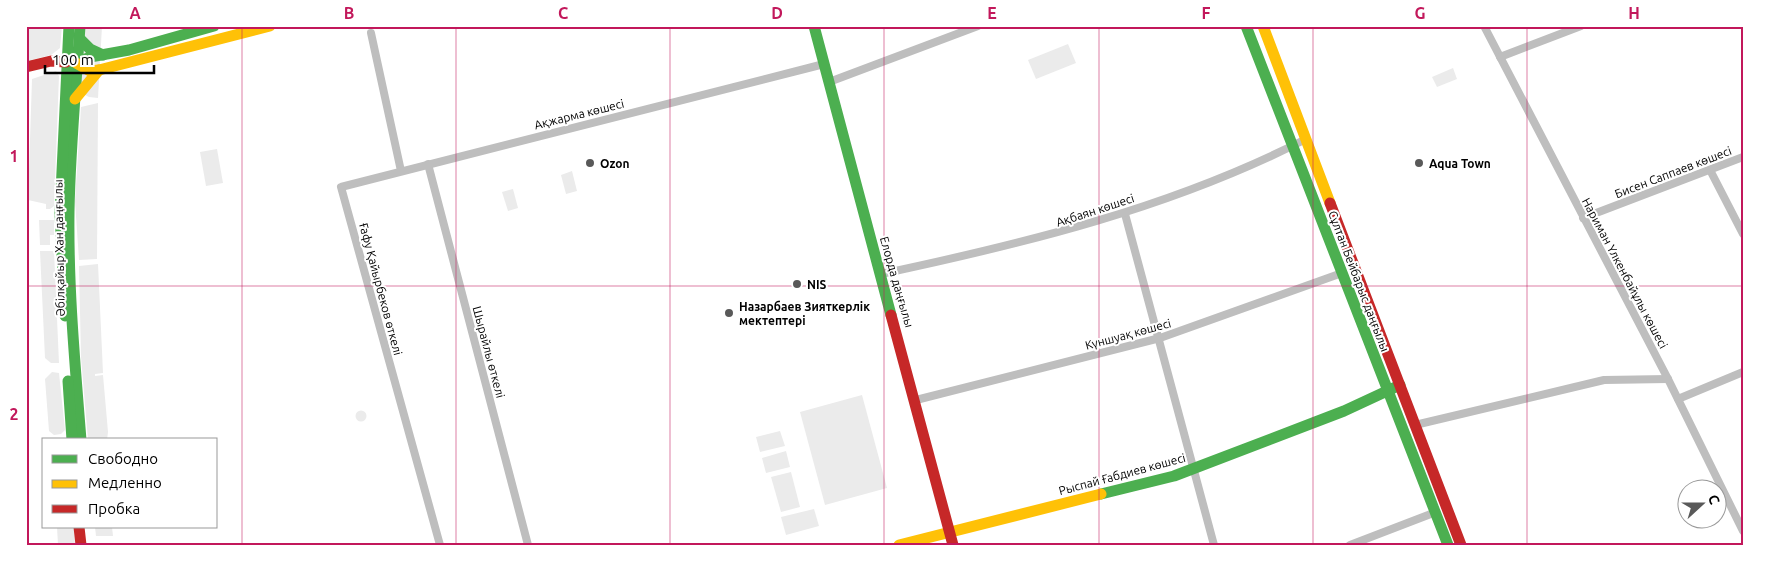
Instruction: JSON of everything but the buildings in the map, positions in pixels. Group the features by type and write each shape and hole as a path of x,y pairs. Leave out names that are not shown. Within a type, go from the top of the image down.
{"main road":[{"name":"Әбілқайыр Хан даңғылы","path":"69,26 75,99 69,213 75,366 81,438"},
{"path":"26,67 52,61 71,62 214,26"},
{"path":"71,62 90,71 99,70 270,26"},
{"name":"Елорда даңғылы","path":"814,26 855,186 916,400 953,545"},
{"name":"Сұлтан Бейбарыс даңғылы","path":"1246,26 1386,392 1448,545"},
{"name":"Сұлтан Бейбарыс даңғылы","path":"1263,26 1461,545"},
{"name":"Әбілқайыр Хан даңғылы","path":"72,438 60,213 71,62 80,32"},
{"path":"80,32 90,49 103,55"},
{"path":"75,99 99,70"},
{"name":"Рыспай Ғабдиев көшесі","path":"899,545 1174,476 1344,411 1400,385"},
{"path":"79,528 80,545"},
{"path":"88,528 89,545"}],"street":[{"path":"829,82 978,26"},
{"name":"Нариман Үлкенбайұлы көшесі","path":"1484,26 1678,398 1743,531"},
{"path":"1500,57 1581,26"},
{"path":"371,33 401,171"},
{"name":"Ақжарма көшесі","path":"341,187 824,64"},
{"name":"Ақбаян көшесі","path":"881,274 1053,234 1125,214 1244,168 1306,139"},
{"name":"Бисен Саппаев көшесі","path":"1583,218 1743,157"},
{"name":"Шырайлы өткелі","path":"428,164 528,545"},
{"path":"1710,170 1743,234"},
{"name":"Ғафу Қайырбеков өткелі","path":"341,187 440,545"},
{"path":"1125,214 1160,338 1214,545"},
{"name":"Күншуақ көшесі","path":"916,400 1160,338 1342,274"},
{"path":"1678,398 1743,372"},
{"path":"1415,425 1604,380 1668,379"},
{"path":"1350,545 1436,512"}],"shaded area":[{"path":"29,26 62,26 60,48 51,55 27,61"},
{"path":"84,26 102,26 98,98 89,97 80,92"},
{"path":"1068,44 1076,63 1036,79 1028,60"},
{"path":"1453,68 1457,79 1437,87 1432,77"},
{"path":"56,71 59,76 54,206 46,209 46,204 28,200 32,79"},
{"path":"98,103 97,259 79,260 75,201 81,107"},
{"path":"217,149 223,183 206,186 200,152"},
{"path":"572,171 577,191 566,194 561,175"},
{"path":"513,189 518,208 508,211 502,192"},
{"path":"39,220 54,220 54,235 50,235 50,245 40,245"},
{"path":"40,251 54,251 59,363 51,363 45,358"},
{"path":"98,264 103,373 95,374 95,376 103,375 107,438 88,438 81,357 79,266"},
{"path":"52,372 59,373 65,430 61,434 54,435 49,431 45,379"},
{"path":"862,395 887,488 825,505 800,412"},
{"path":"361,410 367,416 361,422 355,416"},
{"path":"780,431 785,446 760,452 756,437"},
{"path":"786,451 790,467 766,473 762,458"},
{"path":"791,472 800,507 781,512 771,477"},
{"path":"814,509 819,526 786,535 781,517"},
{"path":"57,528 74,528 75,545 58,545"},
{"path":"95,528 112,528 113,536 96,536"}],"traffic: fast":[{"path":"65,316 60,213 69,26"},
{"path":"80,26 71,166 69,240 72,326 81,438"},
{"path":"76,63 90,57 129,50 214,26"},
{"path":"814,26 891,315"},
{"path":"1246,26 1448,545"},
{"path":"79,38 90,49 103,55"},
{"path":"68,381 72,438"},
{"path":"1101,494 1174,476 1344,411 1400,385"}],"traffic: slow":[{"path":"76,63 90,71 99,70 270,26"},
{"path":"1263,26 1330,203"},
{"path":"75,99 99,70"},
{"path":"899,545 1101,494"}],"traffic: jam":[{"path":"26,67 51,61 66,62"},
{"path":"1330,203 1461,545"},
{"path":"891,315 953,545"},
{"path":"79,528 81,545"}],"place":[{"name":"Ozon","path":"590,163"},
{"name":"Aqua Town","path":"1419,163"},
{"name":"NIS","path":"797,284"},
{"name":"Назарбаев Зияткерлік мектептері","path":"729,313"}]}
